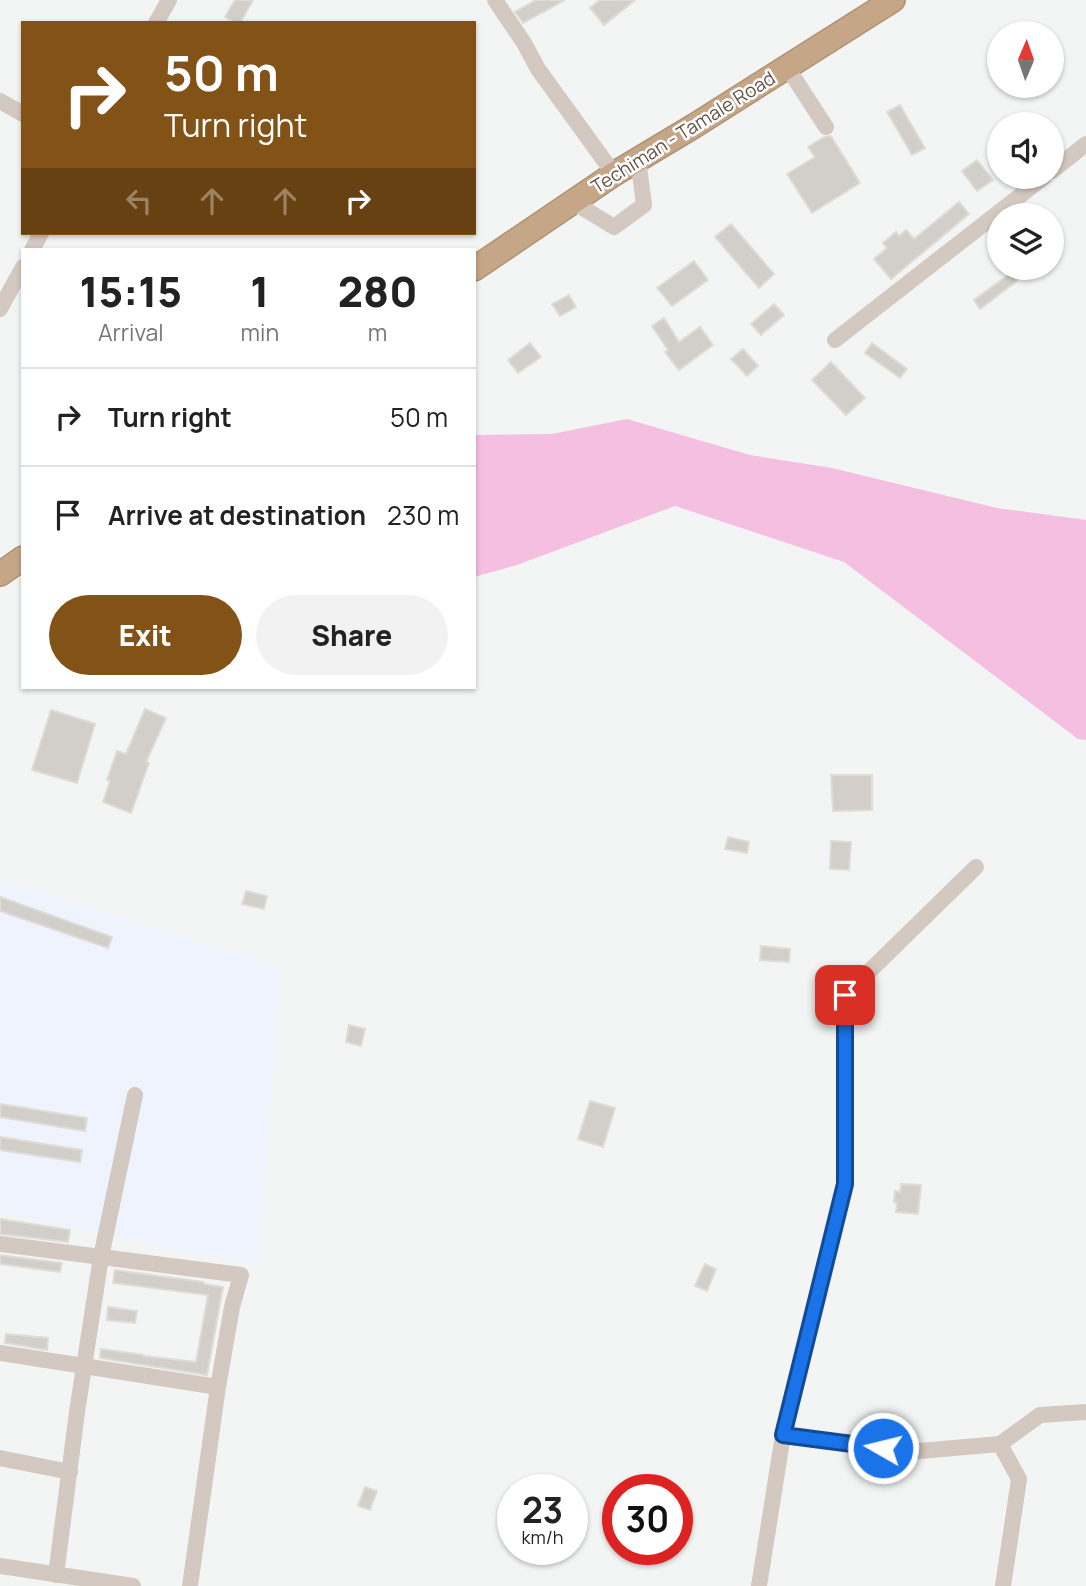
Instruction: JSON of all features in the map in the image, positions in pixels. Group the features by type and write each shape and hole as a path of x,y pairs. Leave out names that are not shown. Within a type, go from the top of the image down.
{"highway":[{"name":"Techiman - Tamale Road","path":"476,267 614,174 893,0"},
{"path":"0,574 21,559"}],"street":[{"path":"157,21 169,0"},
{"path":"495,0 538,69 614,174"},
{"path":"787,67 825,127"},
{"path":"0,102 21,113"},
{"path":"1064,161 1086,144"},
{"path":"573,202 614,227 644,205 638,159"},
{"path":"835,340 1029,189"},
{"path":"0,309 21,271"},
{"path":"759,1586 783,1435 845,1184 845,995 976,866"},
{"path":"56,1575 101,1257 135,1094"},
{"path":"0,1244 241,1275 232,1307 218,1387 190,1586"},
{"path":"0,1353 218,1387"},
{"path":"783,1435 908,1452 1000,1444 1040,1415 1086,1412"},
{"path":"1000,1444 1019,1479 1003,1586"},
{"path":"0,1458 70,1472"},
{"path":"0,1566 133,1586"}],"shaded area":[{"path":"627,419 750,455 832,468 997,508 1086,520 1086,740 1078,739 844,562 675,506 517,565 476,576 476,435 552,434"},
{"path":"0,879 281,968 258,1265 0,1212"}],"building":[{"path":"235,0 253,0 241,21 232,21 225,17"},
{"path":"536,0 565,0 523,23 515,12"},
{"path":"600,0 635,0 604,25 590,8"},
{"path":"900,105 925,148 912,155 887,112"},
{"path":"831,136 860,183 812,213 787,174 815,157 808,147 824,137"},
{"path":"977,160 987,172 987,184 977,191 962,171"},
{"path":"959,202 969,214 891,279 874,259 887,248 883,243 896,232 899,236 906,230 914,239"},
{"path":"731,224 774,274 759,288 715,237"},
{"path":"694,261 708,280 672,306 657,288"},
{"path":"1001,280 1017,281 980,309 974,300"},
{"path":"569,295 576,307 560,316 552,304"},
{"path":"774,304 784,315 761,335 751,324"},
{"path":"664,318 679,342 700,327 713,345 679,370 665,352 668,350 652,326"},
{"path":"530,343 541,357 518,373 508,360"},
{"path":"872,343 907,369 900,378 865,353"},
{"path":"743,349 758,366 747,376 731,359"},
{"path":"831,362 865,398 846,415 812,380"},
{"path":"145,709 166,718 146,762 149,763 131,813 103,802 117,751 126,754"},
{"path":"51,710 95,724 77,783 32,770"},
{"path":"831,775 872,775 872,810 833,811"},
{"path":"728,837 749,842 747,853 725,849"},
{"path":"831,841 851,842 849,870 830,869"},
{"path":"246,891 267,896 264,909 242,904"},
{"path":"0,897 112,937 108,948 0,911"},
{"path":"761,946 790,949 789,962 760,960"},
{"path":"349,1025 365,1029 361,1046 346,1042"},
{"path":"590,1101 615,1108 603,1147 578,1139"},
{"path":"0,1104 87,1118 85,1131 0,1117"},
{"path":"0,1137 82,1150 80,1162 0,1150"},
{"path":"901,1184 921,1185 918,1214 896,1212 895,1191 900,1192"},
{"path":"0,1219 70,1230 68,1242 0,1234"},
{"path":"0,1255 62,1263 60,1272 0,1264"},
{"path":"705,1264 716,1269 707,1291 695,1286"},
{"path":"115,1270 223,1287 207,1375 100,1358 101,1349 196,1362 208,1295 113,1283"},
{"path":"108,1307 137,1311 135,1323 107,1320"},
{"path":"6,1334 48,1338 47,1350 5,1343"},
{"path":"365,1487 377,1491 370,1510 358,1506"}],"route":[{"path":"845,995 845,1184 783,1435 883,1448"}]}
